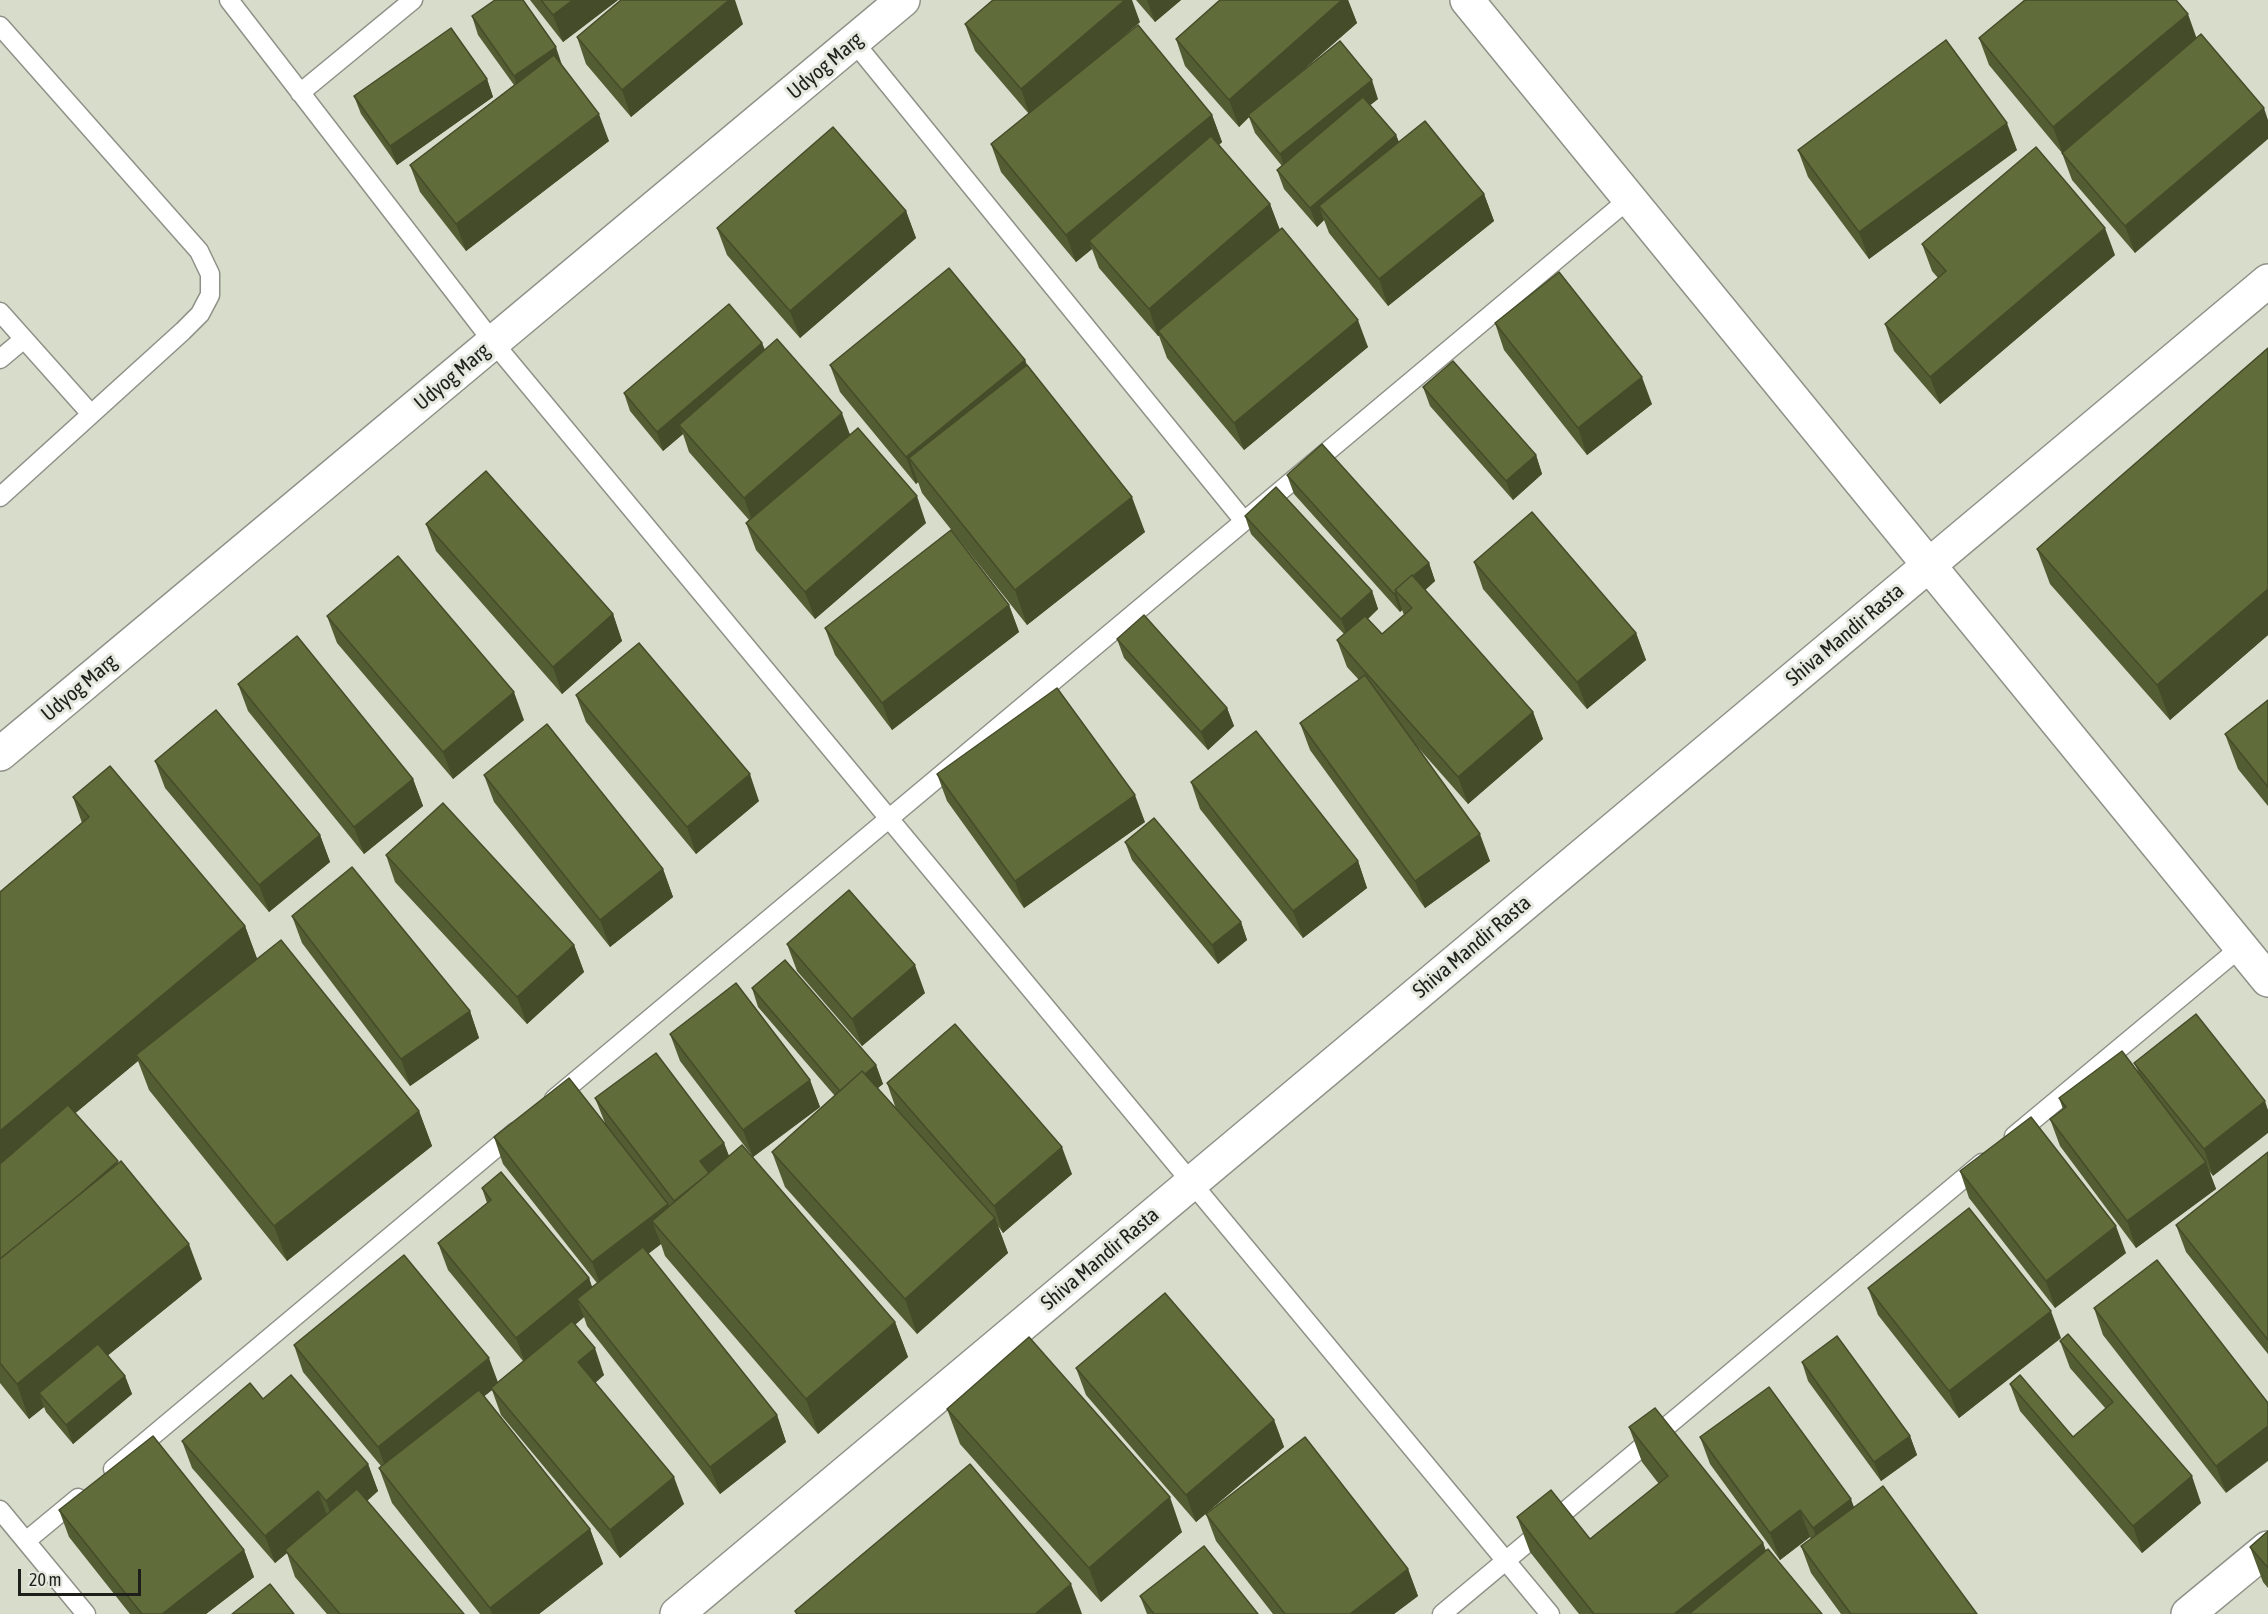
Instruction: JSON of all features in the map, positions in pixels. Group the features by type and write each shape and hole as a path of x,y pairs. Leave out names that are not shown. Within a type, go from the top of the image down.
{"street":[{"name":"Udyog Marg","path":"0,754 903,0"},
{"path":"1467,0 2268,980"},
{"name":"Shiva Mandir Rasta","path":"677,1614 2268,280"},
{"path":"2188,1614 2268,1548"}],"lane":[{"path":"229,0 493,342 1550,1614"},
{"path":"300,93 413,0"},
{"path":"0,26 199,251 210,274 210,296 200,314 0,497"},
{"path":"854,42 1244,521"},
{"path":"26,1541 1629,199"},
{"path":"0,312 91,414"},
{"path":"0,359 24,339"},
{"path":"1442,1614 2241,947"},
{"path":"0,1510 86,1614"}],"shaded area":[{"path":"0,0 2268,0 2268,1614 0,1614"}],"building":[{"path":"495,0 523,0 556,47 514,76 472,16"},
{"path":"541,0 573,0 553,15"},
{"path":"621,0 729,0 622,90 577,37"},
{"path":"993,0 1125,0 1021,89 965,24"},
{"path":"1220,0 1342,0 1229,100 1176,39"},
{"path":"2025,0 2176,0 2188,14 2053,127 1979,38"},
{"path":"1138,25 1212,115 1066,235 991,144"},
{"path":"451,28 487,79 390,146 354,96"},
{"path":"2201,34 2264,108 2125,226 2062,153"},
{"path":"1946,40 2007,123 1859,232 1798,150"},
{"path":"1340,41 1372,80 1280,154 1248,115"},
{"path":"554,55 599,114 456,224 410,165"},
{"path":"1363,97 1396,135 1310,208 1277,170"},
{"path":"1425,121 1484,194 1379,279 1319,206"},
{"path":"833,127 906,211 790,311 717,228"},
{"path":"1211,136 1270,204 1149,309 1089,241"},
{"path":"2036,147 2105,228 1930,377 1885,324 1946,271 1922,244"},
{"path":"1282,228 1358,320 1234,423 1158,331"},
{"path":"949,268 1025,360 906,457 830,365"},
{"path":"1559,272 1642,377 1578,428 1495,323"},
{"path":"729,304 762,343 657,432 624,393"},
{"path":"777,339 842,413 744,498 679,425"},
{"path":"2268,348 2268,589 2157,685 2037,549"},
{"path":"1453,361 1536,455 1506,481 1423,387"},
{"path":"1027,365 1132,497 1015,590 909,458"},
{"path":"858,428 917,496 805,592 746,523"},
{"path":"1322,444 1429,563 1395,590 1394,594 1287,475"},
{"path":"486,471 613,614 553,667 426,524"},
{"path":"1276,487 1372,591 1341,619 1245,516"},
{"path":"1532,512 1636,633 1577,682 1474,562"},
{"path":"951,530 1009,605 882,703 825,628"},
{"path":"398,556 514,692 443,752 327,616"},
{"path":"1412,575 1533,712 1458,777 1337,640 1365,616 1382,634 1412,608 1395,590"},
{"path":"1144,615 1227,708 1201,732 1117,639"},
{"path":"297,636 413,779 354,827 238,684"},
{"path":"639,643 750,774 687,827 576,695"},
{"path":"1365,675 1480,834 1415,881 1300,723"},
{"path":"1057,688 1135,795 1015,881 937,774"},
{"path":"2268,700 2268,787 2225,734"},
{"path":"216,710 320,835 259,885 155,761"},
{"path":"547,724 663,869 600,920 484,775"},
{"path":"1256,731 1358,861 1293,911 1191,782"},
{"path":"110,766 245,926 0,1131 0,892 89,817 73,797"},
{"path":"443,803 574,945 517,997 386,855"},
{"path":"1154,818 1241,922 1212,945 1125,842"},
{"path":"352,867 470,1011 401,1059 292,916"},
{"path":"849,890 915,965 852,1019 787,944"},
{"path":"281,940 419,1111 274,1226 136,1055"},
{"path":"785,960 876,1065 865,1074 862,1071 840,1091 752,988"},
{"path":"736,983 810,1080 743,1130 670,1034"},
{"path":"2196,1014 2265,1101 2204,1149 2134,1063"},
{"path":"955,1024 1062,1147 994,1206 887,1083"},
{"path":"2122,1051 2206,1162 2127,1221 2050,1119 2066,1107 2059,1098"},
{"path":"656,1053 724,1143 700,1161 709,1173 674,1201 595,1098"},
{"path":"862,1071 995,1218 905,1299 772,1152"},
{"path":"569,1078 668,1204 592,1262 494,1137"},
{"path":"68,1105 118,1161 0,1259 0,1164"},
{"path":"2031,1117 2116,1226 2046,1281 1960,1171"},
{"path":"742,1145 895,1322 806,1399 652,1221"},
{"path":"2268,1152 2268,1340 2176,1225"},
{"path":"121,1161 189,1244 17,1384 0,1363 0,1259"},
{"path":"501,1172 589,1278 516,1338 438,1243 491,1200 482,1188"},
{"path":"1969,1208 2051,1311 1949,1391 1868,1288"},
{"path":"643,1247 777,1415 710,1467 577,1299"},
{"path":"404,1255 489,1358 378,1447 294,1345"},
{"path":"2157,1260 2268,1403 2268,1426 2216,1466 2094,1308"},
{"path":"1165,1293 1274,1420 1186,1495 1076,1368"},
{"path":"572,1321 595,1348 578,1362 674,1477 610,1530 491,1388"},
{"path":"2068,1334 2192,1476 2133,1526 2010,1384 2020,1375 2073,1437 2113,1402 2060,1341"},
{"path":"1837,1336 1910,1436 1874,1462 1802,1362"},
{"path":"1029,1337 1170,1497 1089,1568 947,1409"},
{"path":"98,1344 125,1376 66,1425 39,1393"},
{"path":"291,1375 368,1464 326,1501 318,1491 265,1536 182,1441 250,1383 263,1399"},
{"path":"1769,1387 1851,1499 1813,1528 1800,1510 1770,1533 1700,1437"},
{"path":"479,1390 590,1529 490,1608 379,1468"},
{"path":"1655,1408 1763,1543 1674,1614 1594,1614 1517,1517 1551,1490 1590,1539 1668,1476 1629,1427"},
{"path":"153,1436 244,1550 162,1614 142,1614 59,1510"},
{"path":"1305,1437 1408,1569 1350,1614 1285,1614 1206,1514"},
{"path":"970,1464 1071,1584 1035,1614 797,1614 795,1611"},
{"path":"1883,1486 1977,1614 1851,1614 1801,1546"},
{"path":"357,1489 464,1614 340,1614 285,1550"},
{"path":"2268,1531 2268,1568 2250,1547"},
{"path":"1204,1546 1258,1614 1154,1614 1140,1596"},
{"path":"1768,1549 1822,1614 1689,1614"},
{"path":"270,1584 294,1614 232,1614"}]}
